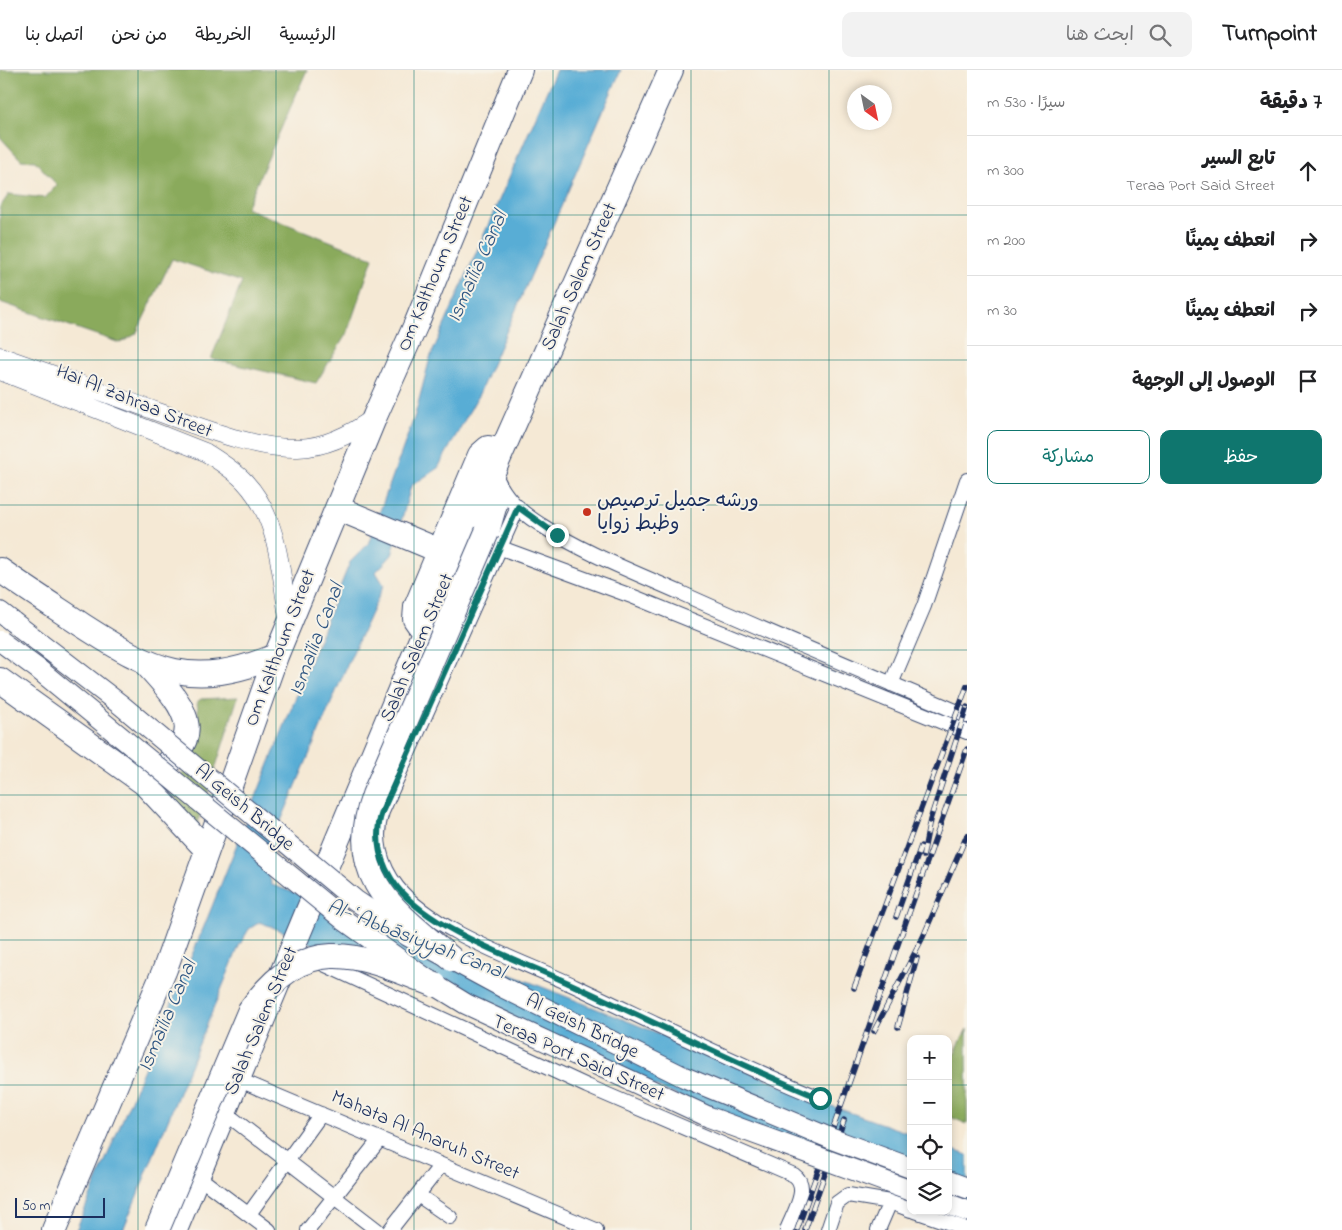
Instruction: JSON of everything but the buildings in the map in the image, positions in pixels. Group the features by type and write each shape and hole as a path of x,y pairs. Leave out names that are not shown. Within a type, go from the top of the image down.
{"highway":[{"name":"Om Kalthoum Street","path":"54,1230 179,933 206,849 276,656 289,624 348,512 375,416 417,322 520,70"},
{"name":"Salah Salem Street","path":"175,1230 424,632 495,466 671,70"},
{"path":"424,632 414,619 432,547 482,451 488,448 495,466 494,540 374,795 368,815 365,836 370,869 381,894 392,908 453,960"},
{"path":"348,512 432,547"},
{"path":"0,570 146,664 181,672 213,672 245,668 276,656"},
{"path":"144,783 166,766 180,750 186,736 187,723 180,703 146,664"},
{"path":"0,680 144,783 206,849"},
{"path":"157,1230 250,1010 269,986 286,972 305,962 340,956 376,961 435,985"}],"main road":[{"name":"Al Geish Bridge","path":"7,617 121,705 355,900 408,936 504,988 684,1077 832,1139 907,1167"},
{"name":"Al Geish Bridge","path":"0,641 38,669 344,920 435,985 494,1017 709,1117 907,1190"},
{"path":"952,1182 967,1188"},
{"path":"952,1205 967,1211"}],"street":[{"name":"Hai Al Zahraa Street","path":"0,356 213,431 278,447 299,448 320,445 340,438 375,416"},
{"name":"Hai Al Zahraa Street","path":"0,371 205,452 233,471 246,483 265,512 276,546 289,624"},
{"path":"205,452 213,431"},
{"path":"495,466 501,488 518,507 557,535 642,575 967,716"},
{"path":"891,684 924,606 967,480"},
{"path":"518,507 494,540 382,812 377,833 380,855 397,887 428,914 460,933 760,1073 820,1098"},
{"path":"494,540 967,732"},
{"path":"634,597 642,575"},
{"path":"831,676 837,661"},
{"path":"333,852 341,841 352,834 364,831 377,833"},
{"name":"Teraa Port Said Street","path":"292,950 587,1086 794,1175 800,1181 802,1190 787,1230"},
{"name":"Mahata Al Anaruh Street","path":"238,1080 441,1165 573,1226 596,1230"},
{"path":"224,1112 377,1230"},
{"path":"249,1214 321,1114"},
{"path":"308,1230 380,1139"},
{"path":"390,1230 441,1165"},
{"path":"197,1176 270,1230"},
{"path":"418,1195 450,1217"},
{"path":"828,1230 835,1207 844,1197 858,1195 890,1202 907,1208"},
{"path":"878,1230 890,1202"},
{"path":"927,1215 967,1229"}],"green space":[{"path":"0,70 307,70 246,208 373,258 347,333 316,383 211,359 242,282 172,259 136,334 120,343 0,302 0,207 9,194 45,198 57,185 35,161 21,160 0,137"},
{"path":"238,697 197,826 168,789 188,768 196,750 199,731 197,702 201,699"},
{"path":"967,1029 967,1124 952,1118 952,1057"}],"water":[{"path":"556,70 621,70 479,394 438,468 411,486 392,555 376,572 384,585 349,661 264,861 272,885 377,921 700,1050 823,1103 907,1133 907,1180 755,1128 260,922 249,929 239,946 123,1230 76,1230 205,924 350,562 368,544 415,415 430,358"},
{"path":"952,1149 967,1155 967,1201 952,1195"}],"railway":[{"path":"854,988 967,686"},
{"path":"923,856 930,820 967,707"},
{"path":"797,1230 967,749"},
{"path":"874,1031 923,937 967,835"},
{"path":"896,917 921,846"},
{"path":"898,1027 917,958"},
{"path":"805,1230 844,1120"}],"place":[{"name":"ورشه جميل ترصيص وظبط زوايا","path":"587,512"}],"route":[{"path":"557,535 533,520 518,507 382,812 377,833 380,855 388,874 397,887 410,900 428,914 460,933 760,1073 820,1098"}],"water label":[{"name":"Ismaïlia Canal","path":"478,267"},
{"name":"Ismaïlia Canal","path":"317,640"},
{"name":"Al-ʿAbbāsiyyah Canal","path":"416,940"},
{"name":"Ismaïlia Canal","path":"168,1016"}]}
